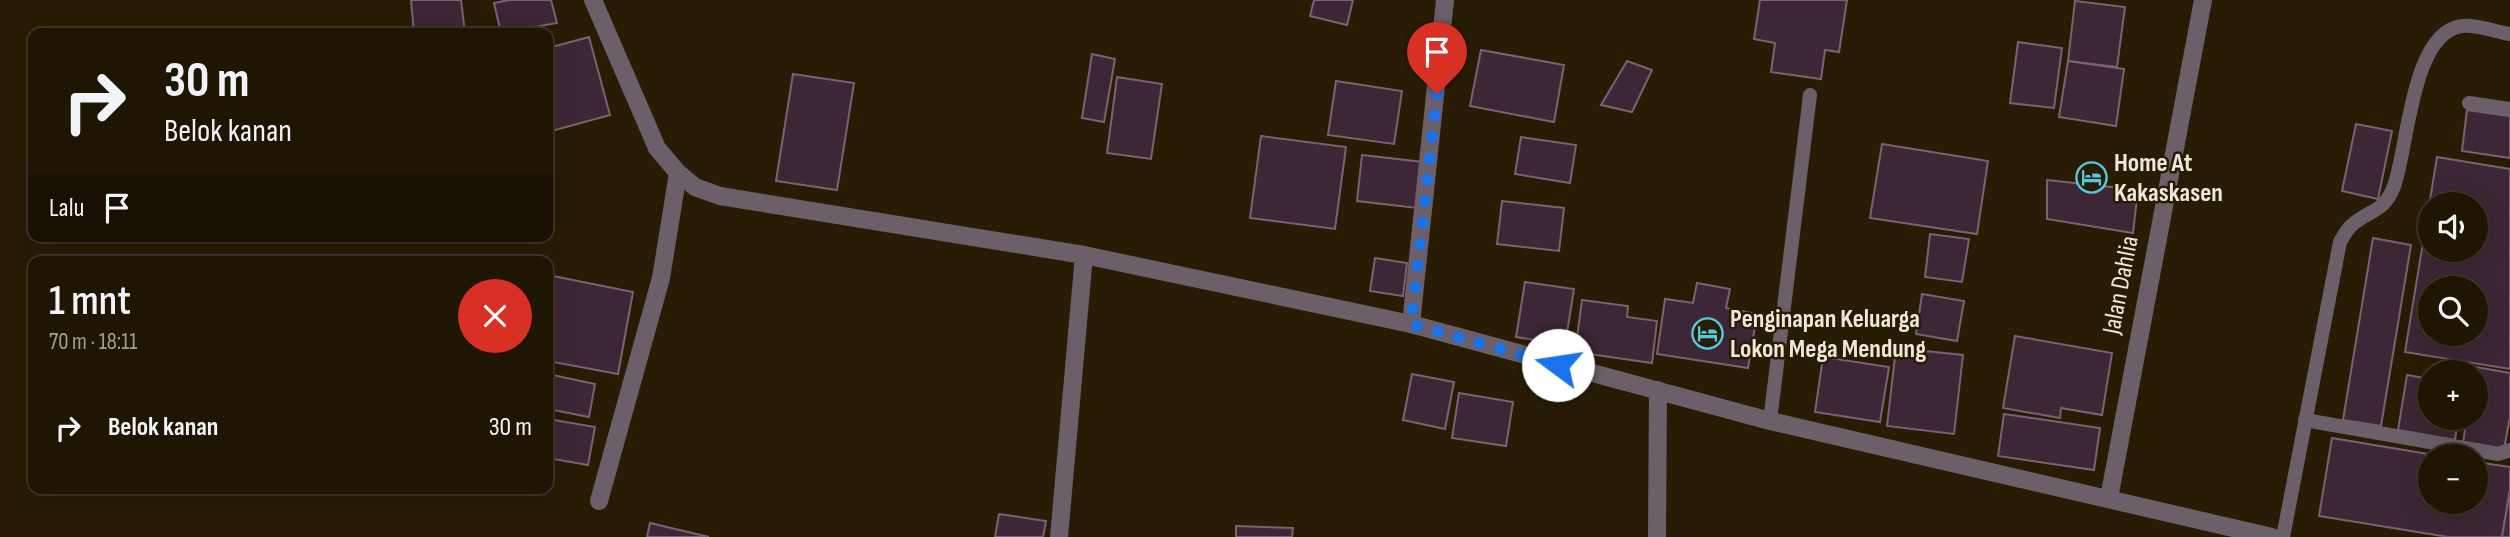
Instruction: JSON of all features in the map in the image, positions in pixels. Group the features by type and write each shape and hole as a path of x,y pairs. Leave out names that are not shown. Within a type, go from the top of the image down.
{"street":[{"path":"593,0 657,148 678,173 695,187 720,196 1084,255 1411,324 1770,421 2272,537"},
{"path":"1411,324 1445,0"},
{"name":"Jalan Dahlia","path":"2109,498 2203,0"},
{"path":"599,501 661,278 678,173"},
{"path":"1059,537 1084,255"},
{"path":"1657,537 1658,390"}],"lane":[{"path":"2283,537 2340,242 2352,225 2382,207 2394,186 2418,77 2431,50 2445,34 2462,26 2510,34"},
{"path":"1770,421 1810,95"},
{"path":"2469,103 2510,109"},
{"path":"2305,420 2498,454 2510,450"}],"building":[{"path":"411,0 461,0 464,28 414,28"},
{"path":"509,0 551,0 557,23 529,28 500,28 494,3"},
{"path":"1314,0 1353,0 1347,25 1310,16"},
{"path":"1760,0 1847,0 1839,52 1825,50 1821,79 1771,72 1775,43 1754,39"},
{"path":"2075,1 2125,7 2117,67 2068,61"},
{"path":"589,37 610,115 553,131 553,47"},
{"path":"2018,42 2062,48 2054,108 2010,103"},
{"path":"1481,50 1564,65 1554,122 1470,106"},
{"path":"1092,54 1115,59 1104,122 1082,118"},
{"path":"1627,61 1652,70 1632,112 1601,105"},
{"path":"2068,61 2124,69 2116,126 2059,117"},
{"path":"793,74 854,83 837,190 776,181"},
{"path":"1117,77 1162,84 1151,159 1107,153"},
{"path":"1336,81 1402,91 1394,144 1328,135"},
{"path":"2467,110 2510,116 2510,158 2462,151"},
{"path":"2356,124 2392,131 2378,199 2342,191"},
{"path":"1261,136 1346,147 1335,229 1250,218"},
{"path":"1521,137 1576,145 1570,183 1515,174"},
{"path":"1882,144 1988,161 1977,234 1870,218"},
{"path":"1362,155 1423,162 1417,208 1357,201"},
{"path":"2437,157 2510,169 2510,369 2488,365 2488,360 2454,360 2405,352 2420,262 2488,262 2488,192 2431,192"},
{"path":"2047,180 2138,190 2133,233 2047,219"},
{"path":"1502,201 1564,208 1559,251 1497,244"},
{"path":"1930,234 1969,239 1962,282 1925,277"},
{"path":"2373,238 2411,245 2381,426 2343,420"},
{"path":"1375,258 1407,263 1403,296 1370,291"},
{"path":"553,276 633,292 618,374 553,362"},
{"path":"1525,282 1574,289 1565,345 1516,337"},
{"name":"Penginapan Keluarga Lokon Mega Mendung","path":"1697,283 1730,289 1726,308 1757,314 1748,368 1657,354 1665,299 1693,303"},
{"path":"1922,294 1964,301 1957,341 1916,334"},
{"path":"1582,300 1628,306 1627,317 1657,321 1652,363 1575,352"},
{"path":"2015,336 2112,353 2102,415 2061,408 2060,418 2003,408"},
{"path":"1896,348 1963,355 1954,434 1887,426"},
{"path":"1823,357 1889,367 1880,422 1815,412"},
{"path":"2488,369 2510,373 2510,417 2504,449 2488,446 2488,444 2463,442 2465,430 2488,430"},
{"path":"1412,374 1454,382 1445,429 1403,420"},
{"path":"553,375 595,384 589,417 553,410"},
{"path":"2407,375 2418,377 2418,430 2456,430 2455,440 2398,430"},
{"path":"1459,393 1513,402 1506,446 1452,438"},
{"path":"2004,414 2100,428 2094,470 1998,456"},
{"path":"553,420 595,427 588,465 553,459"},
{"path":"2332,438 2418,452 2418,514 2488,514 2488,464 2510,467 2510,490 2502,537 2448,537 2319,516"},
{"path":"2510,490 2510,537 2502,537"},
{"path":"999,514 1046,521 1043,537 995,537"},
{"path":"650,523 709,537 647,537"},
{"path":"1236,526 1293,528 1292,537 1236,537"}],"place":[{"name":"Home At Kakaskasen","path":"2091,178"},
{"name":"Penginapan Keluarga Lokon Mega Mendung","path":"1707,334"}],"route":[{"path":"1437,94 1411,324 1558,365"}]}
